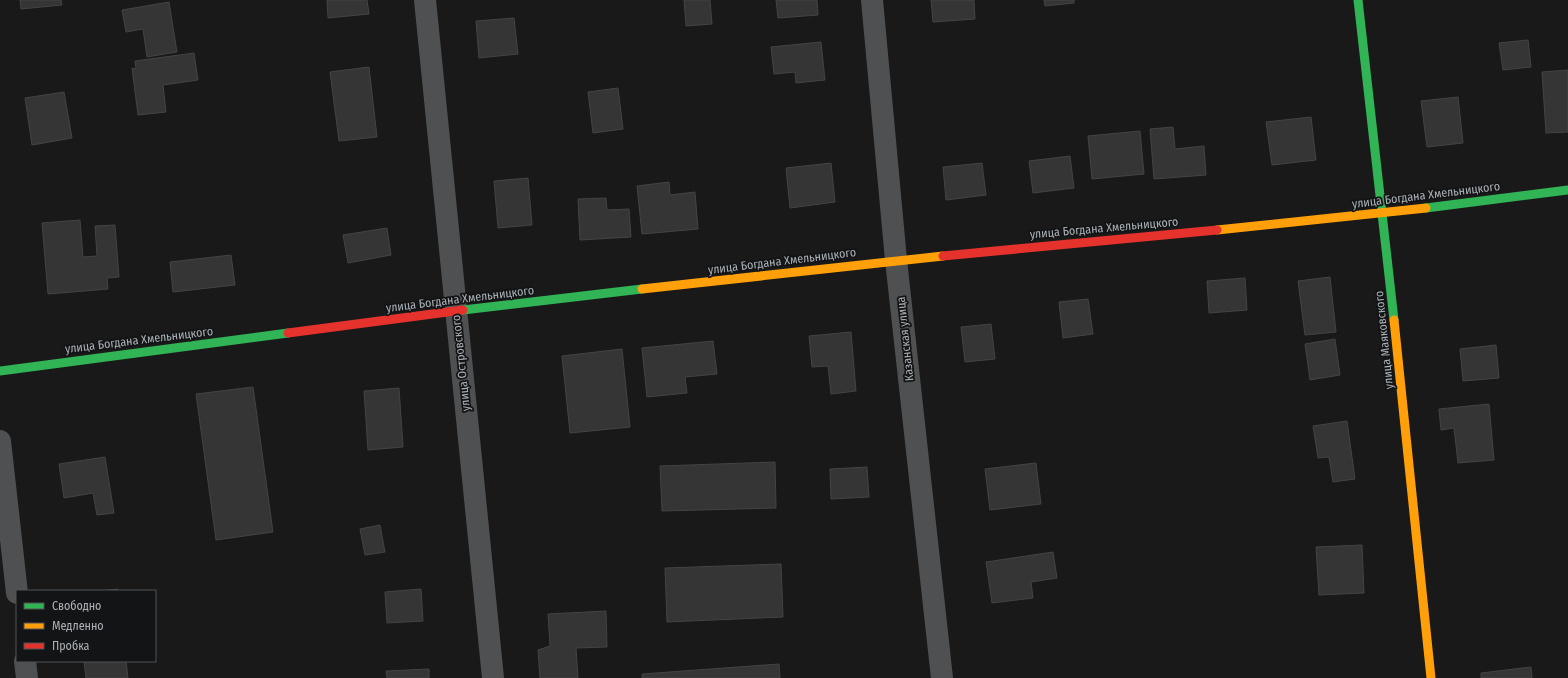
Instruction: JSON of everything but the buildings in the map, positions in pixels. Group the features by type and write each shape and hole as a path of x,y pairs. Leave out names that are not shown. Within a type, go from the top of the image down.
{"street":[{"name":"улица Островского","path":"425,0 493,678"},
{"name":"Казанская улица","path":"872,0 896,260 942,678"},
{"name":"улица Маяковского","path":"1358,0 1383,214 1431,678"},
{"name":"улица Богдана Хмельницкого","path":"0,371 456,311 896,260 1383,214 1568,190"},
{"path":"0,441 17,590"},
{"path":"25,662 26,678"}],"traffic: fast":[{"path":"1358,0 1394,320"},
{"path":"1426,208 1568,190"},
{"path":"463,310 642,289"},
{"path":"0,371 288,333"}],"traffic: slow":[{"path":"1217,230 1426,208"},
{"path":"642,289 943,256"},
{"path":"1394,320 1431,678"}],"traffic: jam":[{"path":"943,256 1217,230"},
{"path":"288,333 463,310"}]}
